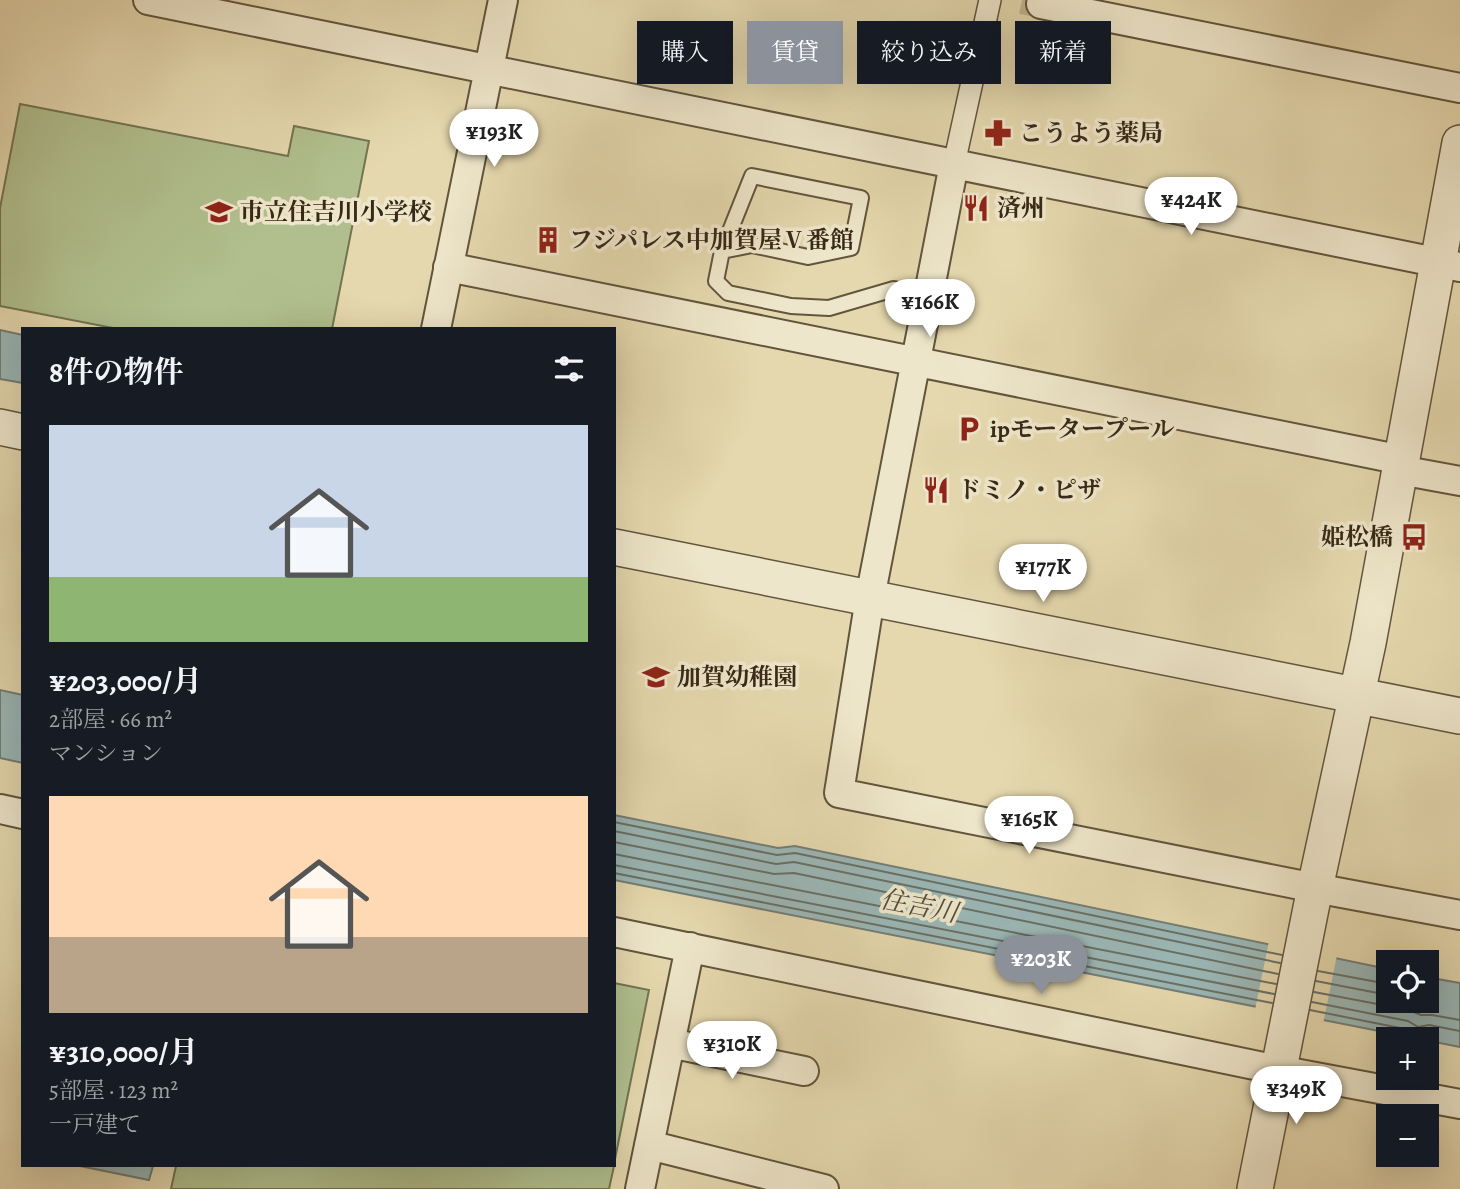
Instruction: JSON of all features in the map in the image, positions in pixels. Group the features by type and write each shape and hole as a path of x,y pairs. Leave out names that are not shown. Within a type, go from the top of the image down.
{"street":[{"path":"148,0 489,69 956,155 1449,265"},
{"path":"436,327 503,0"},
{"path":"990,0 956,155 870,598 839,793 1313,897 1460,915"},
{"path":"1041,4 1460,88"},
{"path":"1255,1189 1313,897 1368,643 1401,465 1449,265 1460,143"},
{"path":"448,267 916,361 1401,465 1460,481"},
{"path":"0,427 21,432"},
{"path":"616,547 1460,716"},
{"path":"0,809 21,814"},
{"path":"616,932 1280,1061 1460,1104"},
{"path":"640,1189 690,947"},
{"path":"670,1043 804,1071"},
{"path":"649,1145 777,1183 824,1189"}],"lane":[{"path":"722,251 752,245 808,257 851,248 861,198 752,176 722,251 716,281 728,293 791,306 829,308 894,289 928,296"}],"green space":[{"path":"20,104 288,156 294,126 369,141 332,327 108,327 0,306 0,208"},
{"path":"616,983 649,990 616,1154"},
{"path":"176,1167 614,1167 609,1189 171,1189"}],"water":[{"path":"0,330 21,335 21,383 0,379"},
{"path":"0,690 21,695 21,763 0,758"},
{"name":"住吉川","path":"616,815 778,848 795,846 1376,967 1376,1013 1439,1013 1439,979 1460,983 1460,1047 1439,1043 1439,1027 1376,1027 1376,1030 616,880"},
{"path":"85,1167 153,1167 149,1180"}],"pier":[{"path":"1269,941 1337,955 1323,1024 1255,1010"}],"tunnel":[{"path":"1022,0 1041,4"}],"place":[{"name":"こうよう薬局","path":"998,133"},
{"name":"済州","path":"976,208"},
{"name":"市立住吉川小学校","path":"219,212"},
{"name":"フジパレス中加賀屋Ⅴ番館","path":"548,240"},
{"name":"ipモータープール","path":"969,429"},
{"name":"ドミノ・ピザ","path":"936,490"},
{"name":"姫松橋","path":"1414,537"},
{"name":"加賀幼稚園","path":"656,677"}]}
